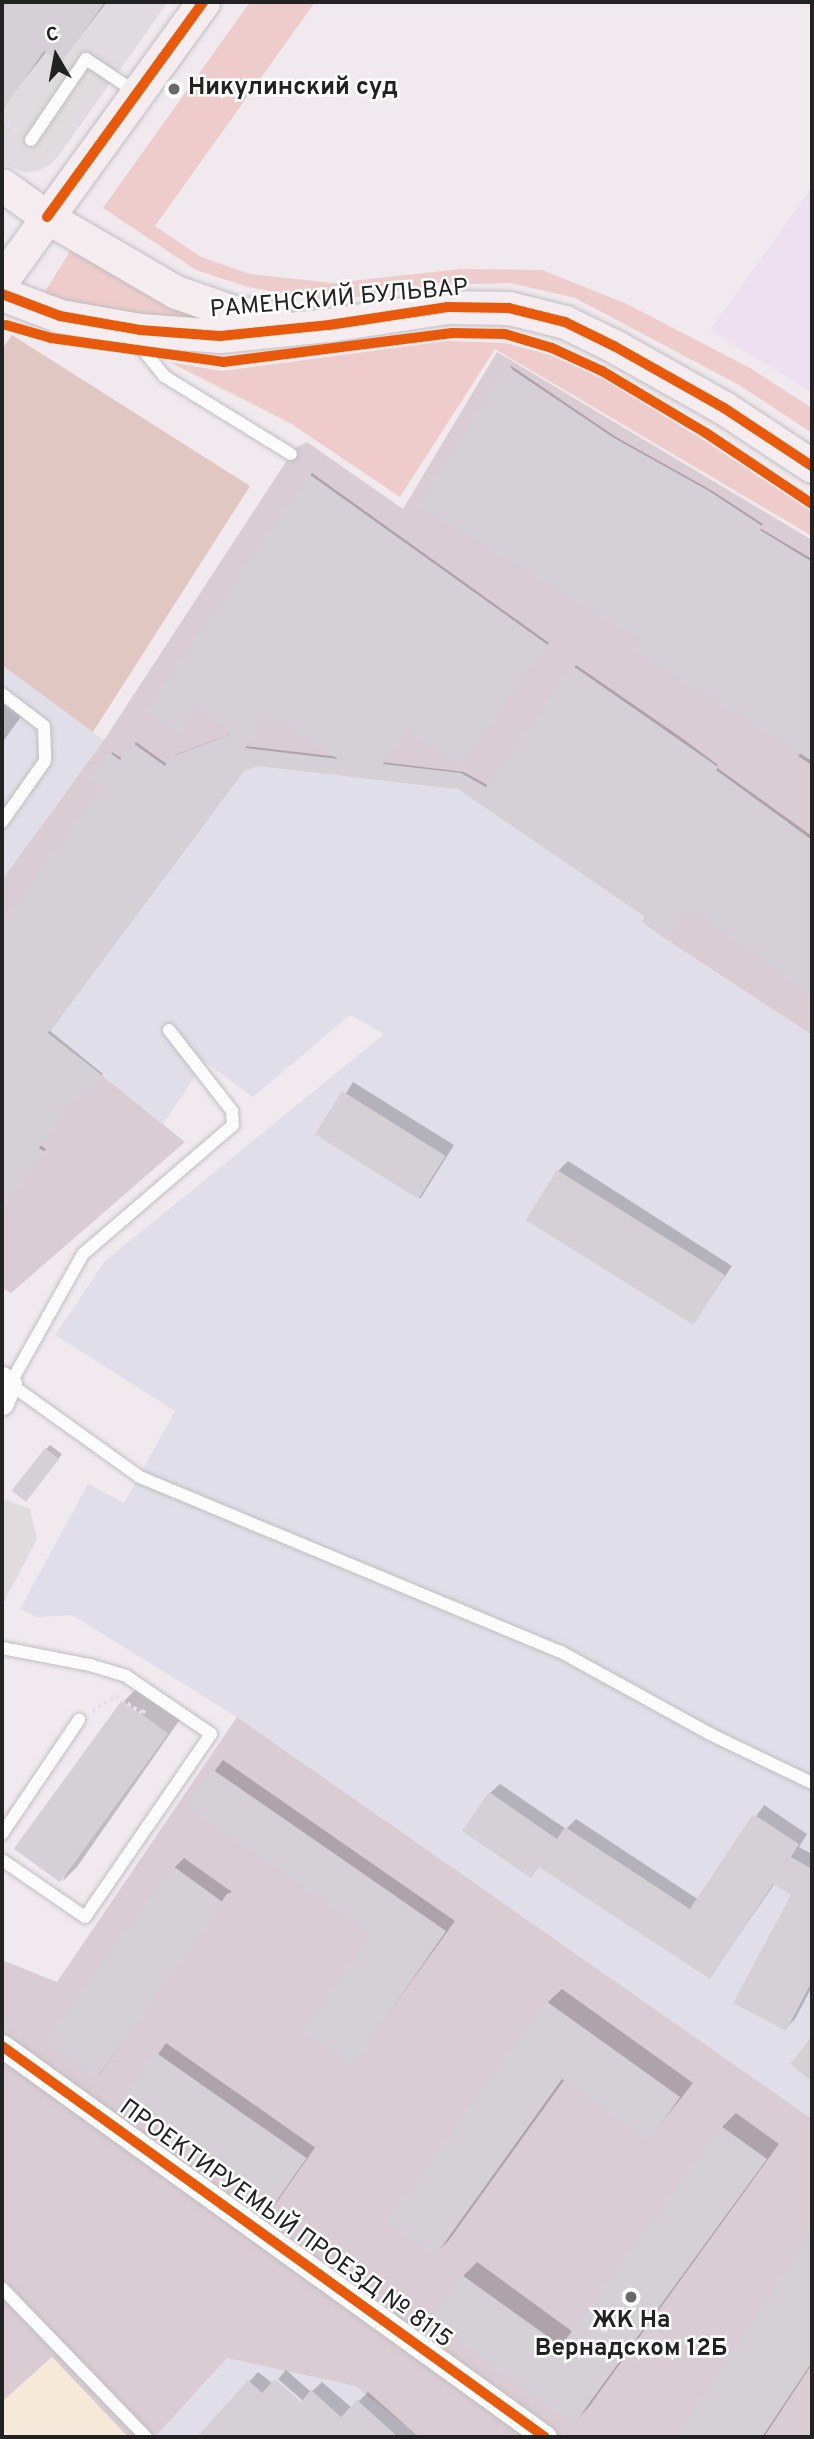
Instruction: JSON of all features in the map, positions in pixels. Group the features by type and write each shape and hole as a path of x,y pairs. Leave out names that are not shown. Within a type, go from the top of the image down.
{"street":[{"path":"2,280 203,2"},
{"name":"РАМЕНСКИЙ БУЛЬВАР","path":"2,185 47,217 176,292 233,312 329,325"},
{"name":"РАМЕНСКИЙ БУЛЬВАР","path":"2,294 60,316 140,330 220,336 329,325 448,307 509,308 565,322 724,408 812,466"},
{"name":"ПРОЕКТИРУЕМЫЙ ПРОЕЗД № 8115","path":"2,2046 545,2437"}],"lane":[{"path":"31,140 86,59 137,93"},
{"path":"140,330 144,351 163,376 292,454"},
{"path":"2,694 44,726 45,761 2,822"},
{"path":"169,1030 232,1111 233,1125 83,1254 4,1389 140,1477 561,1652 712,1735 812,1783"},
{"path":"2,1648 90,1665 126,1676 211,1734 85,1917 2,1860"},
{"path":"2,1835 79,1720"},
{"path":"2,2288 146,2437"}],"path":[{"path":"79,1720 117,1696 142,1713 144,1711"}],"shaded area":[{"path":"2,2 168,2 62,151 52,163 40,170 26,173 2,164"},
{"path":"250,2 315,2 155,226 201,257 250,274 333,283 461,269 542,270 627,304 750,368 812,408 812,433 739,385 575,298 510,283 445,285 327,301 248,287 196,270 103,208"},
{"path":"77,46 108,68 43,160 12,139"},
{"path":"812,187 812,393 710,330"},
{"path":"73,246 229,320 143,319 42,297"},
{"path":"12,335 250,486 93,732 2,665 2,349"},
{"path":"447,341 505,343 550,355 603,379 705,441 812,512 812,536 495,349 400,497 290,423 169,362 222,371"},
{"path":"497,352 812,540 812,1035 667,940 642,922 645,916 458,789 258,766 244,771 49,1033 185,1142 11,1293 2,1288 2,880 104,740 295,448 307,442 403,509"},
{"path":"2,665 104,740 2,880"},
{"path":"258,766 458,789 645,917 642,922 667,940 812,1035 812,2119 237,1717 72,1615 37,1617 20,1609 88,1484 124,1503 175,1411 55,1335 105,1261 384,1034 350,1015 253,1097 205,1062 163,1124 48,1033 244,771"},
{"path":"2,1498 30,1509 37,1539 2,1606"},
{"path":"237,1717 812,2119 812,2437 420,2437 355,2386 227,2358 155,2437 128,2437 52,2357 2,2402 2,1960 57,1982"},
{"path":"52,2357 128,2437 2,2437 2,2402"},
{"path":"227,2358 355,2386 420,2437 155,2437"}],"building":[{"path":"2,2 105,2 61,63 44,51 2,111"},
{"path":"507,366 614,438 709,491 762,526 760,530 812,562 812,761 634,651 641,640 419,506"},
{"path":"309,474 548,645 460,767 407,730 383,764 461,773 486,787 573,666 718,767 716,770 812,840 812,996 690,909 667,940 642,922 645,917 458,789 258,766 244,771 48,1033 103,1076 89,1096 82,1090 39,1148 45,1152 2,1210 2,923 102,786 91,778 109,752 120,760 133,743 165,766 171,757 231,734 197,706 178,734 146,712","holes":["268,714 338,759 245,748"]},
{"path":"342,1091 445,1156 418,1199 315,1134"},
{"path":"557,1170 725,1275 694,1325 526,1220"},
{"path":"45,1448 59,1459 26,1502 12,1491"},
{"path":"122,1700 168,1734 60,1882 14,1849"},
{"path":"212,1769 446,1931 352,2066 303,2031 371,1934 186,1806"},
{"path":"489,1792 557,1839 565,1827 690,1909 753,1814 799,1844 791,1857 812,1869 812,1981 786,2031 733,2003 791,1895 773,1884 710,1979 539,1867 531,1878 462,1831"},
{"path":"173,1866 224,1903 96,2079 45,2042"},
{"path":"546,2001 680,2097 649,2141 562,2079 435,2256 387,2222"},
{"path":"812,2036 812,2082 790,2064"},
{"path":"155,2052 307,2158 273,2206 122,2100"},
{"name":"ЖК На Вернадском 12Б","path":"721,2126 767,2159 574,2424 430,2320 462,2275 561,2346"},
{"path":"812,2231 812,2362 762,2437 676,2437"},
{"path":"275,2379 301,2402 311,2390 341,2417 357,2400 398,2437 197,2437 248,2380 262,2393"}],"cycle path":[{"path":"47,217 203,2"},
{"path":"2,294 60,316 140,330 220,336 329,325 448,307 509,308 565,322 614,346 724,408 812,466"},
{"path":"6,325 51,338 223,362 452,333 505,334 552,348 602,371 706,433 812,504"},
{"path":"2,2046 545,2437"}],"place":[{"name":"Никулинский суд","path":"174,89"},
{"name":"ЖК На Вернадском 12Б","path":"631,2297"}]}
